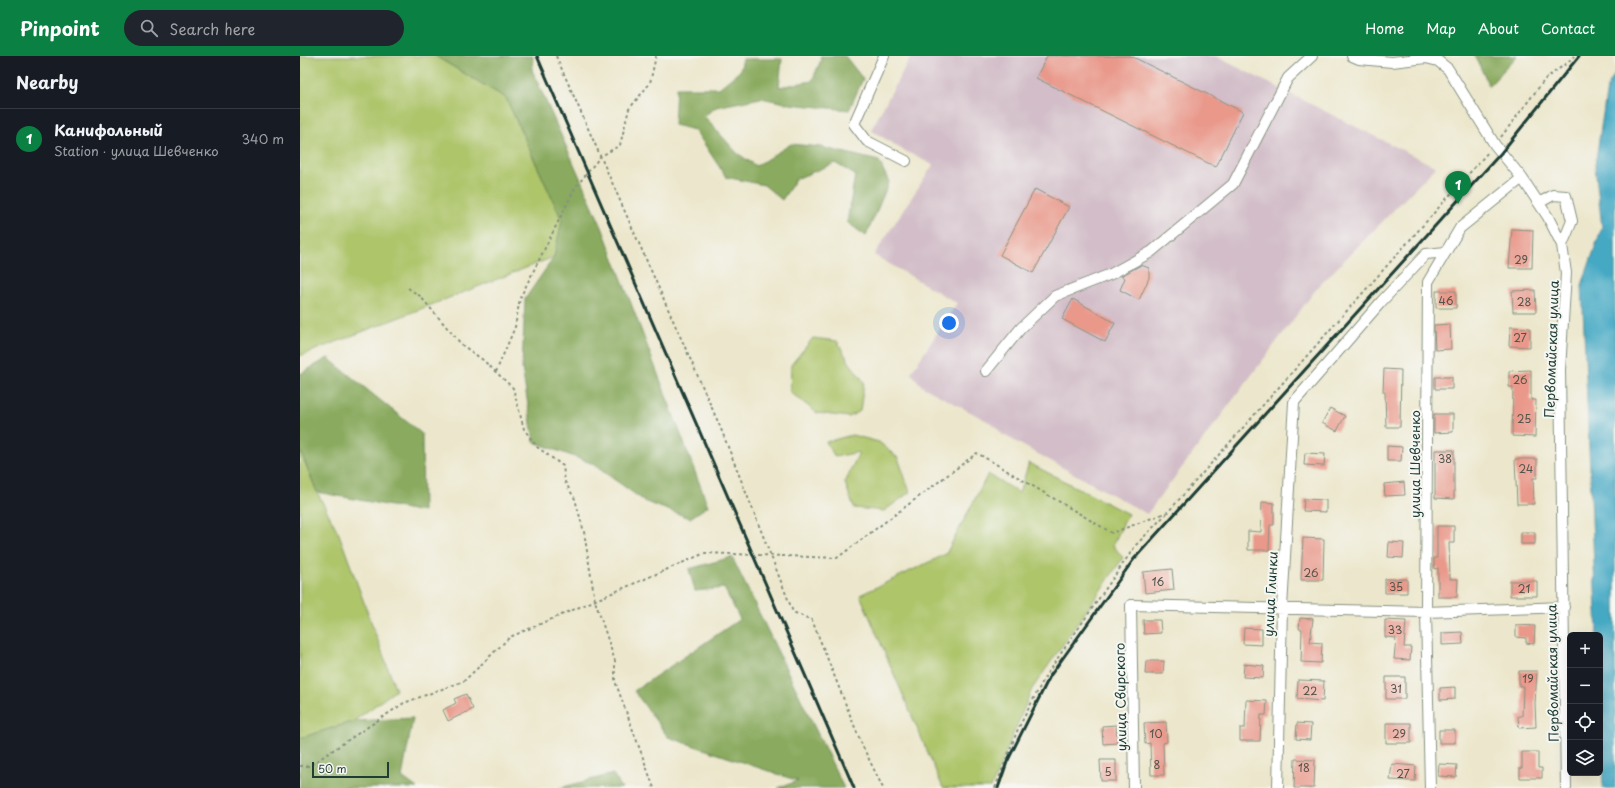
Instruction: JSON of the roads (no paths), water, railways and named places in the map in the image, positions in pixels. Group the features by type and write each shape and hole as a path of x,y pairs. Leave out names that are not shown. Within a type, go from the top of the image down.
{"street":[{"path":"884,56 854,124 867,141 906,161"},
{"path":"986,371 1021,328 1055,296 1111,274 1151,252 1234,184 1288,78 1312,56"},
{"name":"Первомайская улица","path":"1352,56 1359,59 1387,62 1426,58 1438,61 1448,69 1494,145 1522,178 1539,203 1562,245 1566,273 1560,370 1566,788"},
{"name":"улица Шевченко","path":"1430,788 1426,612 1428,282 1460,228 1522,178"},
{"path":"1539,203 1553,195 1566,196 1572,221 1562,245"},
{"name":"улица Глинки","path":"1278,788 1282,608 1294,402 1381,302 1426,254 1446,252"},
{"name":"улица Свирского","path":"1134,788 1131,605 1282,608"},
{"path":"1282,608 1426,612 1564,607"}],"water":[{"path":"1615,74 1615,788 1603,788 1603,632 1597,632 1582,285 1602,227 1595,166 1607,88"}],"railway":[{"path":"537,56 854,788"},
{"path":"998,788 1007,762 1050,676 1134,559 1501,153 1579,56"}],"place":[{"name":"Канифольный","path":"1458,204"}]}
